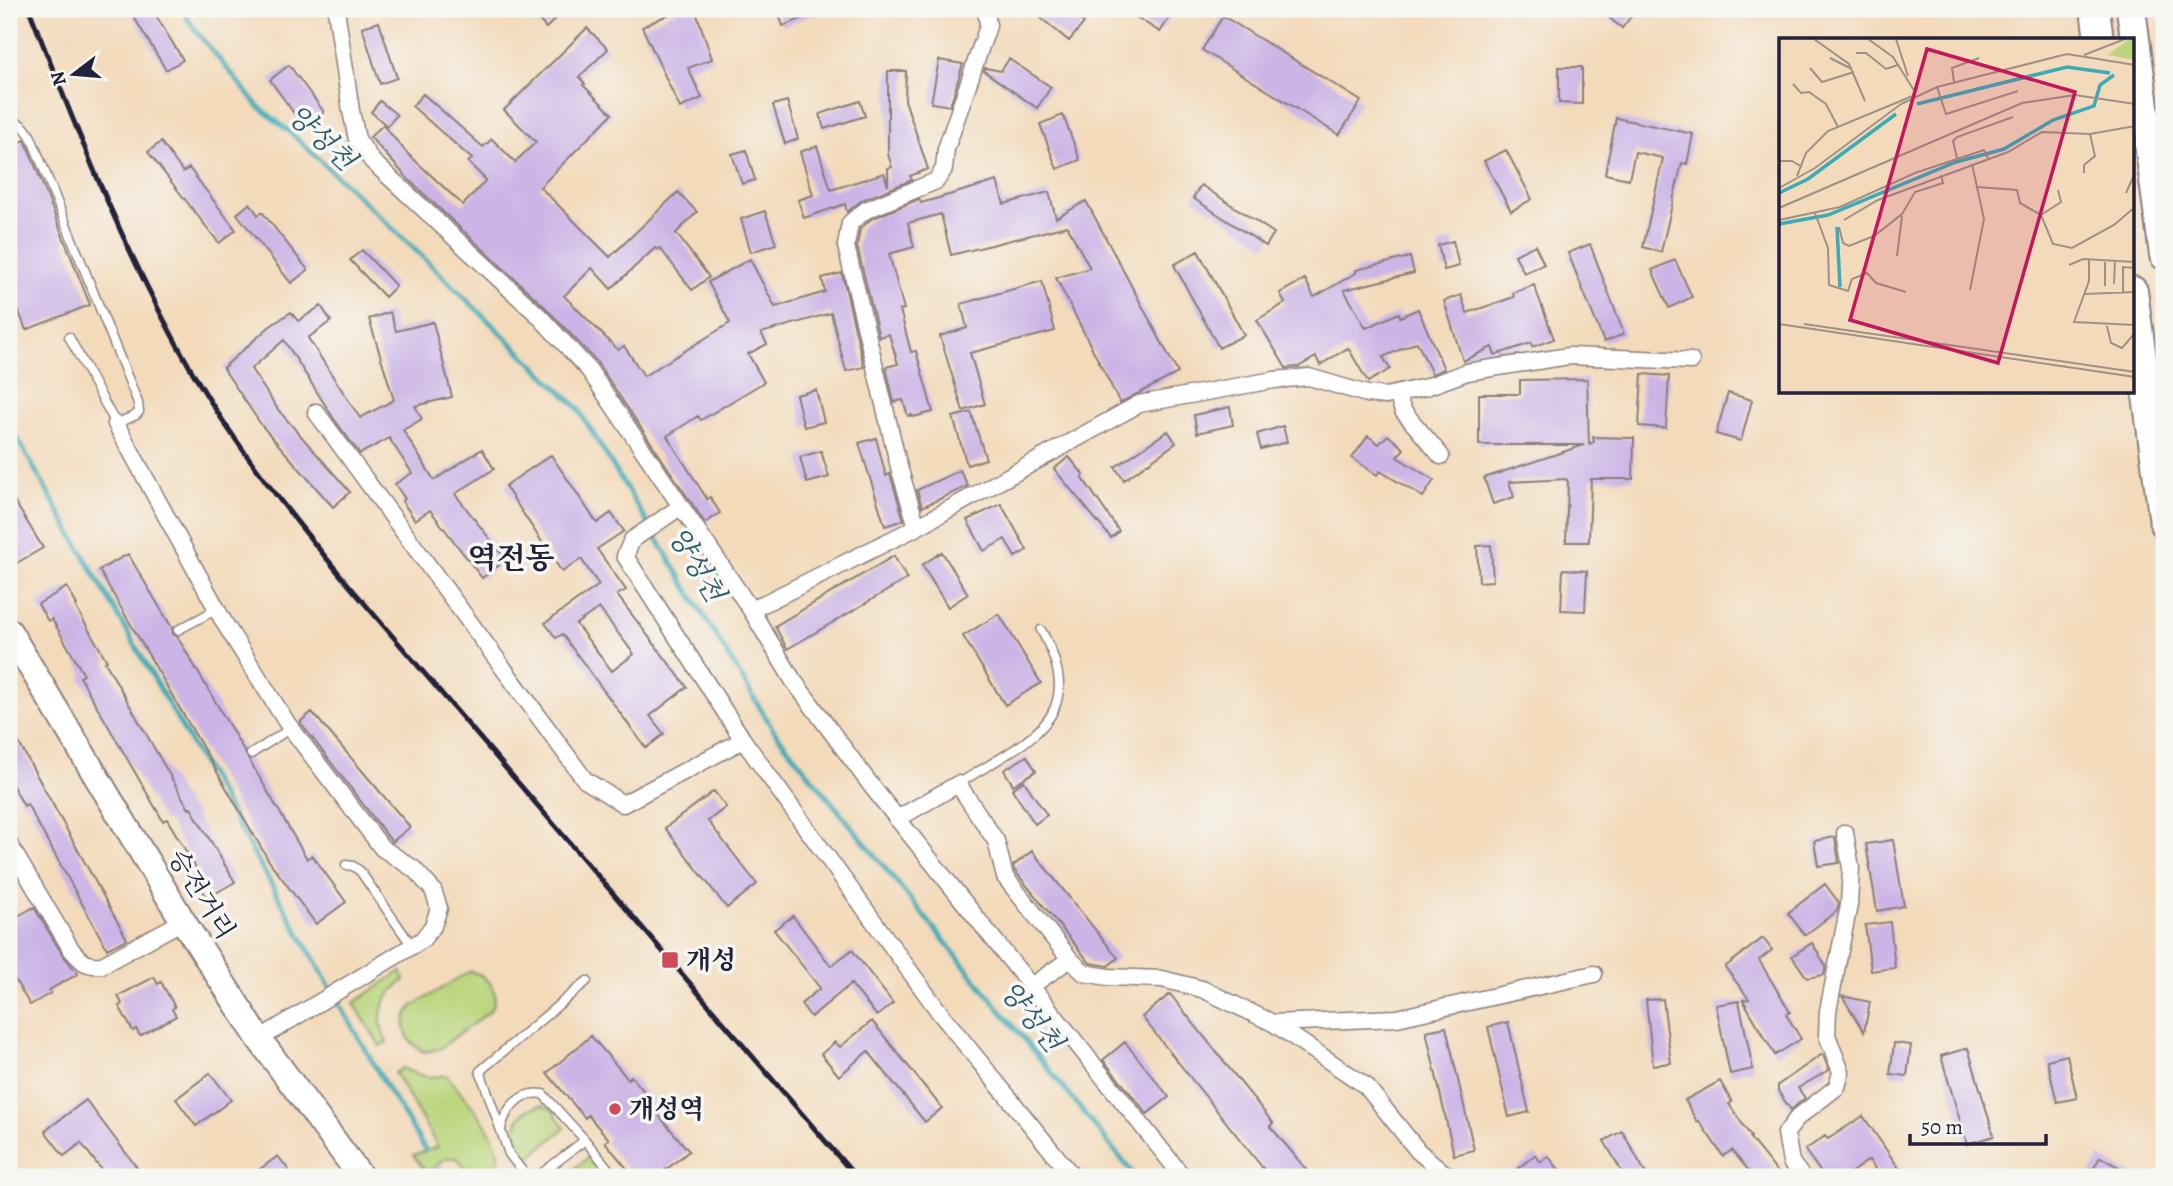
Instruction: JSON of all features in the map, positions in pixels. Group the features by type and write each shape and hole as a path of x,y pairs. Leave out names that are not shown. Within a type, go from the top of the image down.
{"highway":[{"path":"2095,9 2099,38"},
{"path":"2132,9 2164,255"},
{"path":"2134,298 2164,523"}],"main road":[{"name":"승전거리","path":"9,632 183,921 259,1039 361,1177"}],"street":[{"path":"336,9 357,139 372,161 538,315 589,370 751,610 793,680 897,819 1183,1177"},
{"path":"917,527 899,467 846,246 850,223 866,210 936,181 944,169 946,149 988,26 986,9"},
{"path":"751,610 917,527 1139,404 1274,380 1309,377 1367,394 1386,396 1426,387 1467,372 1570,356 1691,361"},
{"path":"1396,394 1403,411 1441,456"},
{"path":"316,412 585,780 622,804 743,740"},
{"path":"116,424 216,609 290,728 382,848 414,869 433,890 439,908 433,926 422,940 259,1039"},
{"path":"680,507 632,540 625,556 743,740 940,1013 1073,1177"},
{"path":"897,819 958,784 996,841 1005,877 1084,973 1108,977 1162,979 1202,989 1273,1023 1366,1086 1418,1151 1444,1173 1455,1177"},
{"path":"1802,1177 1791,1161 1786,1133 1798,1117 1837,1087 1841,1072 1836,1052 1827,1035 1828,1011 1849,905 1851,869 1845,833"},
{"path":"9,844 82,963 92,966 102,964 183,921"},
{"path":"1030,987 1070,959"},
{"path":"1273,1023 1397,1018 1594,974"}],"lane":[{"path":"9,121 24,125 31,137 138,404 139,412 136,415 116,424 69,337"},
{"path":"178,631 216,609"},
{"path":"958,784 1039,732 1056,710 1059,680 1053,652 1041,630"},
{"path":"251,754 290,728"},
{"path":"346,865 360,871 412,946"},
{"path":"527,1177 509,1154 480,1071 587,981"},
{"path":"501,1130 508,1108 517,1100 536,1093 548,1098 615,1177"},
{"path":"537,1177 585,1140"}],"green space":[{"path":"401,971 405,980 391,993 382,1008 381,1024 387,1042 380,1046 354,1003"},
{"path":"470,971 483,977 492,986 495,997 490,1011 439,1049 424,1052 417,1048 406,1032 408,1012 413,1006"},
{"path":"403,1068 424,1076 446,1075 487,1127 498,1150 499,1162 474,1177 457,1158 446,1158 427,1173 413,1155 438,1147 395,1073"},
{"path":"542,1105 551,1109 565,1128 525,1161 517,1143 516,1126 524,1113"},
{"path":"590,1156 607,1177 564,1177"}],"building":[{"path":"129,9 152,9 183,60 166,70"},
{"path":"529,9 566,9 546,28"},
{"path":"680,9 695,9 712,59 688,68 702,98 680,108 642,27"},
{"path":"777,9 825,9 825,10 783,26"},
{"path":"1030,9 1066,9 1084,23 1069,41"},
{"path":"1124,9 1175,9 1160,32"},
{"path":"1598,9 1637,9 1622,28"},
{"path":"1223,16 1361,101 1339,135 1202,50"},
{"path":"379,22 397,78 380,84 362,27"},
{"path":"587,28 608,49 579,77 585,84 583,85 612,114 540,187 610,257 678,192 697,212 676,233 709,277 692,290 660,248 655,248 611,289 592,268 564,296 618,350 624,346 644,376 730,323 708,282 750,259 775,307 825,292 822,278 842,273 864,367 846,371 831,313 761,333 767,344 748,354 764,382 701,420 698,416 667,436 707,499 710,497 720,513 705,523 596,361 545,307 411,182 370,137 383,125 408,154 463,205 486,180 468,162 472,159 412,106 423,94 483,147 492,139 515,162 536,142 504,110"},
{"path":"1009,59 1051,87 1037,108 984,71 985,68 1001,71"},
{"path":"939,60 963,64 950,106 931,103"},
{"path":"289,65 324,112 304,127 270,80"},
{"path":"1559,67 1582,67 1582,104 1559,103"},
{"path":"888,71 906,71 905,100 928,169 910,176 912,180 862,200 847,212 845,204 804,218 798,200 813,195 800,152 817,146 831,190 884,173 888,186 888,168 892,167 888,154"},
{"path":"380,101 397,115 387,126 371,112"},
{"path":"787,101 798,139 785,144 773,105"},
{"path":"860,101 865,116 824,129 820,114"},
{"path":"1063,115 1080,160 1057,169 1040,124"},
{"path":"1616,118 1693,134 1687,164 1682,163 1661,252 1643,247 1663,158 1635,152 1629,179 1605,174"},
{"path":"25,140 90,305 26,330 9,286 9,146"},
{"path":"161,142 183,172 189,168 236,230 219,243 148,152"},
{"path":"746,150 755,180 742,184 732,154"},
{"path":"1506,150 1532,199 1511,211 1484,161"},
{"path":"997,181 1004,204 1049,192 1056,218 1086,201 1178,373 1120,403 1056,278 1090,268 1067,226 951,255 941,214 908,223 914,247 889,254 904,309 900,310 911,352 916,351 933,412 908,416 903,400 894,402 886,367 898,364 889,334 879,337 857,246 860,229 871,219 919,199 921,203"},
{"path":"1201,185 1274,233 1266,246 1193,198"},
{"path":"250,203 258,215 262,212 308,270 291,283 237,214"},
{"path":"765,211 776,244 751,252 741,219"},
{"path":"1453,241 1459,266 1444,270 1438,245"},
{"path":"1590,244 1624,334 1604,342 1568,253"},
{"path":"1535,245 1544,264 1524,273 1515,255"},
{"path":"362,250 396,286 385,297 350,260"},
{"path":"1198,251 1244,335 1219,348 1174,265"},
{"path":"1410,257 1414,273 1344,290 1366,328 1399,313 1400,317 1418,309 1444,369 1432,374 1417,342 1383,357 1390,369 1368,382 1348,348 1320,365 1316,357 1298,367 1286,368 1257,320 1285,303 1280,293 1305,279 1314,297 1356,273 1356,270"},
{"path":"1675,260 1692,297 1669,308 1652,270"},
{"path":"1042,281 1055,331 970,353 985,404 963,411 940,336 967,328 961,304"},
{"path":"1534,285 1554,339 1532,347 1531,343 1495,355 1492,347 1463,361 1444,301 1461,295 1467,313 1514,297 1513,293"},
{"path":"321,306 331,321 308,338 360,418 394,400 369,319 390,312 396,331 433,322 452,397 415,406 422,419 403,430 434,480 482,449 494,469 455,494 506,560 482,578 430,510 415,520 402,501 405,499 395,484 412,473 389,438 360,454 334,419 284,340 251,369 279,411 350,492 333,507 262,426 223,368 269,327 291,312 298,321"},
{"path":"1642,374 1669,376 1666,428 1639,426"},
{"path":"1587,379 1589,444 1594,442 1593,437 1634,438 1633,479 1591,479 1589,542 1566,542 1566,479 1509,482 1514,497 1493,504 1484,478 1584,445 1479,445 1479,394 1520,394 1520,380"},
{"path":"816,390 824,422 804,427 796,395"},
{"path":"1728,393 1752,400 1741,441 1716,434"},
{"path":"1230,407 1233,425 1197,433 1194,415"},
{"path":"971,412 986,459 967,465 953,417"},
{"path":"1283,426 1287,442 1261,449 1257,434"},
{"path":"1168,431 1176,443 1124,480 1115,467"},
{"path":"1388,435 1404,449 1397,457 1434,480 1423,497 1380,471 1377,475 1352,458 1368,436 1379,444"},
{"path":"876,438 886,476 890,474 904,520 885,526 859,443"},
{"path":"821,451 829,477 807,483 800,457"},
{"path":"551,455 597,523 611,513 624,531 597,549 626,590 617,595 687,687 650,716 664,734 646,748 562,634 556,638 545,623 599,585 581,559 562,572 505,486","holes":["599,608 634,654 612,671 576,624"]},
{"path":"1069,457 1084,475 1082,477 1119,531 1111,538 1054,469"},
{"path":"960,470 968,486 922,507 917,490"},
{"path":"9,492 43,548 15,564 9,553"},
{"path":"1001,504 1027,550 1015,557 1005,539 984,551 967,520"},
{"path":"1491,545 1493,581 1479,582 1477,546"},
{"path":"942,552 968,594 948,607 922,565"},
{"path":"128,554 307,859 312,855 346,902 316,924 269,861 99,570"},
{"path":"894,556 907,579 787,649 775,626"},
{"path":"1563,569 1587,571 1585,611 1561,610"},
{"path":"67,587 107,661 105,662 189,809 191,808 235,882 207,898 196,878 200,875 167,819 163,821 80,677 84,675 52,619 48,621 38,604"},
{"path":"999,614 1041,683 1005,705 963,636"},
{"path":"312,712 410,827 392,842 300,722"},
{"path":"9,725 127,939 107,949 27,804 24,806 9,779"},
{"path":"1027,756 1036,771 1013,785 1004,770"},
{"path":"1024,781 1047,815 1035,824 1012,789"},
{"path":"714,791 726,807 708,821 757,884 727,908 665,828"},
{"path":"1835,837 1839,863 1818,866 1814,841"},
{"path":"1893,840 1904,906 1877,911 1866,844"},
{"path":"1032,851 1118,958 1108,966 1090,963 1014,870 1013,866"},
{"path":"1825,884 1839,903 1837,911 1805,935 1788,913"},
{"path":"9,900 18,916 34,907 62,954 78,974 49,990 51,993 30,1005 9,970"},
{"path":"793,916 831,966 852,950 893,1003 877,1016 851,984 811,1017 801,1004 820,988 774,930"},
{"path":"1890,922 1895,968 1871,971 1865,925"},
{"path":"1763,938 1772,950 1759,960 1790,1012 1786,1014 1801,1039 1775,1055 1743,1000 1749,999 1725,967"},
{"path":"1812,943 1826,966 1824,975 1807,978 1792,956"},
{"path":"154,977 158,984 161,982 175,1007 172,1009 176,1016 140,1036 136,1029 133,1031 119,1006 122,1004 118,996"},
{"path":"1170,994 1273,1123 1270,1126 1306,1169 1297,1177 1270,1177 1142,1017"},
{"path":"1842,996 1870,1002 1864,1032"},
{"path":"1663,999 1671,1063 1653,1065 1646,1000"},
{"path":"1739,1001 1753,1069 1730,1074 1716,1005"},
{"path":"872,1021 942,1108 925,1122 868,1051 839,1076 821,1054 835,1042 840,1047"},
{"path":"1508,1022 1529,1112 1509,1117 1488,1027"},
{"path":"1446,1027 1474,1150 1454,1155 1426,1031"},
{"name":"개성역","path":"591,1036 628,1079 631,1076 652,1101 649,1104 689,1151 657,1177 634,1177 605,1142 609,1139 588,1115 585,1118 547,1073"},
{"path":"1125,1042 1169,1097 1147,1114 1103,1060"},
{"path":"1894,1043 1911,1045 1907,1076 1890,1074"},
{"path":"1968,1048 1994,1136 1967,1144 1941,1056"},
{"path":"1821,1055 1829,1070 1798,1088 1805,1098 1791,1110 1778,1091 1778,1085"},
{"path":"2067,1055 2077,1098 2057,1102 2047,1060"},
{"path":"210,1073 231,1100 196,1126 176,1099"},
{"path":"1720,1081 1732,1102 1729,1104 1750,1138 1781,1177 1754,1177 1732,1150 1723,1156 1699,1121 1697,1122 1685,1100"},
{"path":"86,1100 144,1177 107,1177 81,1143 64,1156 45,1131"},
{"path":"1863,1116 1905,1177 1881,1177 1869,1160 1844,1177 1824,1177 1805,1150 1825,1136 1828,1139"},
{"path":"1622,1131 1648,1177 1625,1177 1604,1141"},
{"path":"1535,1155 1541,1162 1548,1156 1565,1177 1507,1177"},
{"path":"278,1156 294,1177 249,1177"},
{"path":"2100,1157 2137,1177 2089,1177"}],"waterway":[{"name":"양성천","path":"182,9 195,30 258,106 291,133 427,261 577,407 774,731 1136,1177"},
{"path":"9,424 389,1091 425,1149"},
{"path":"440,1169 447,1177"}],"railway":[{"path":"29,9 104,194 146,285 193,373 246,455 347,583 856,1177"}],"place":[{"name":"개성","path":"670,960"},
{"name":"개성역","path":"615,1109"}],"district":[{"name":"역전동","path":"511,558"}]}
